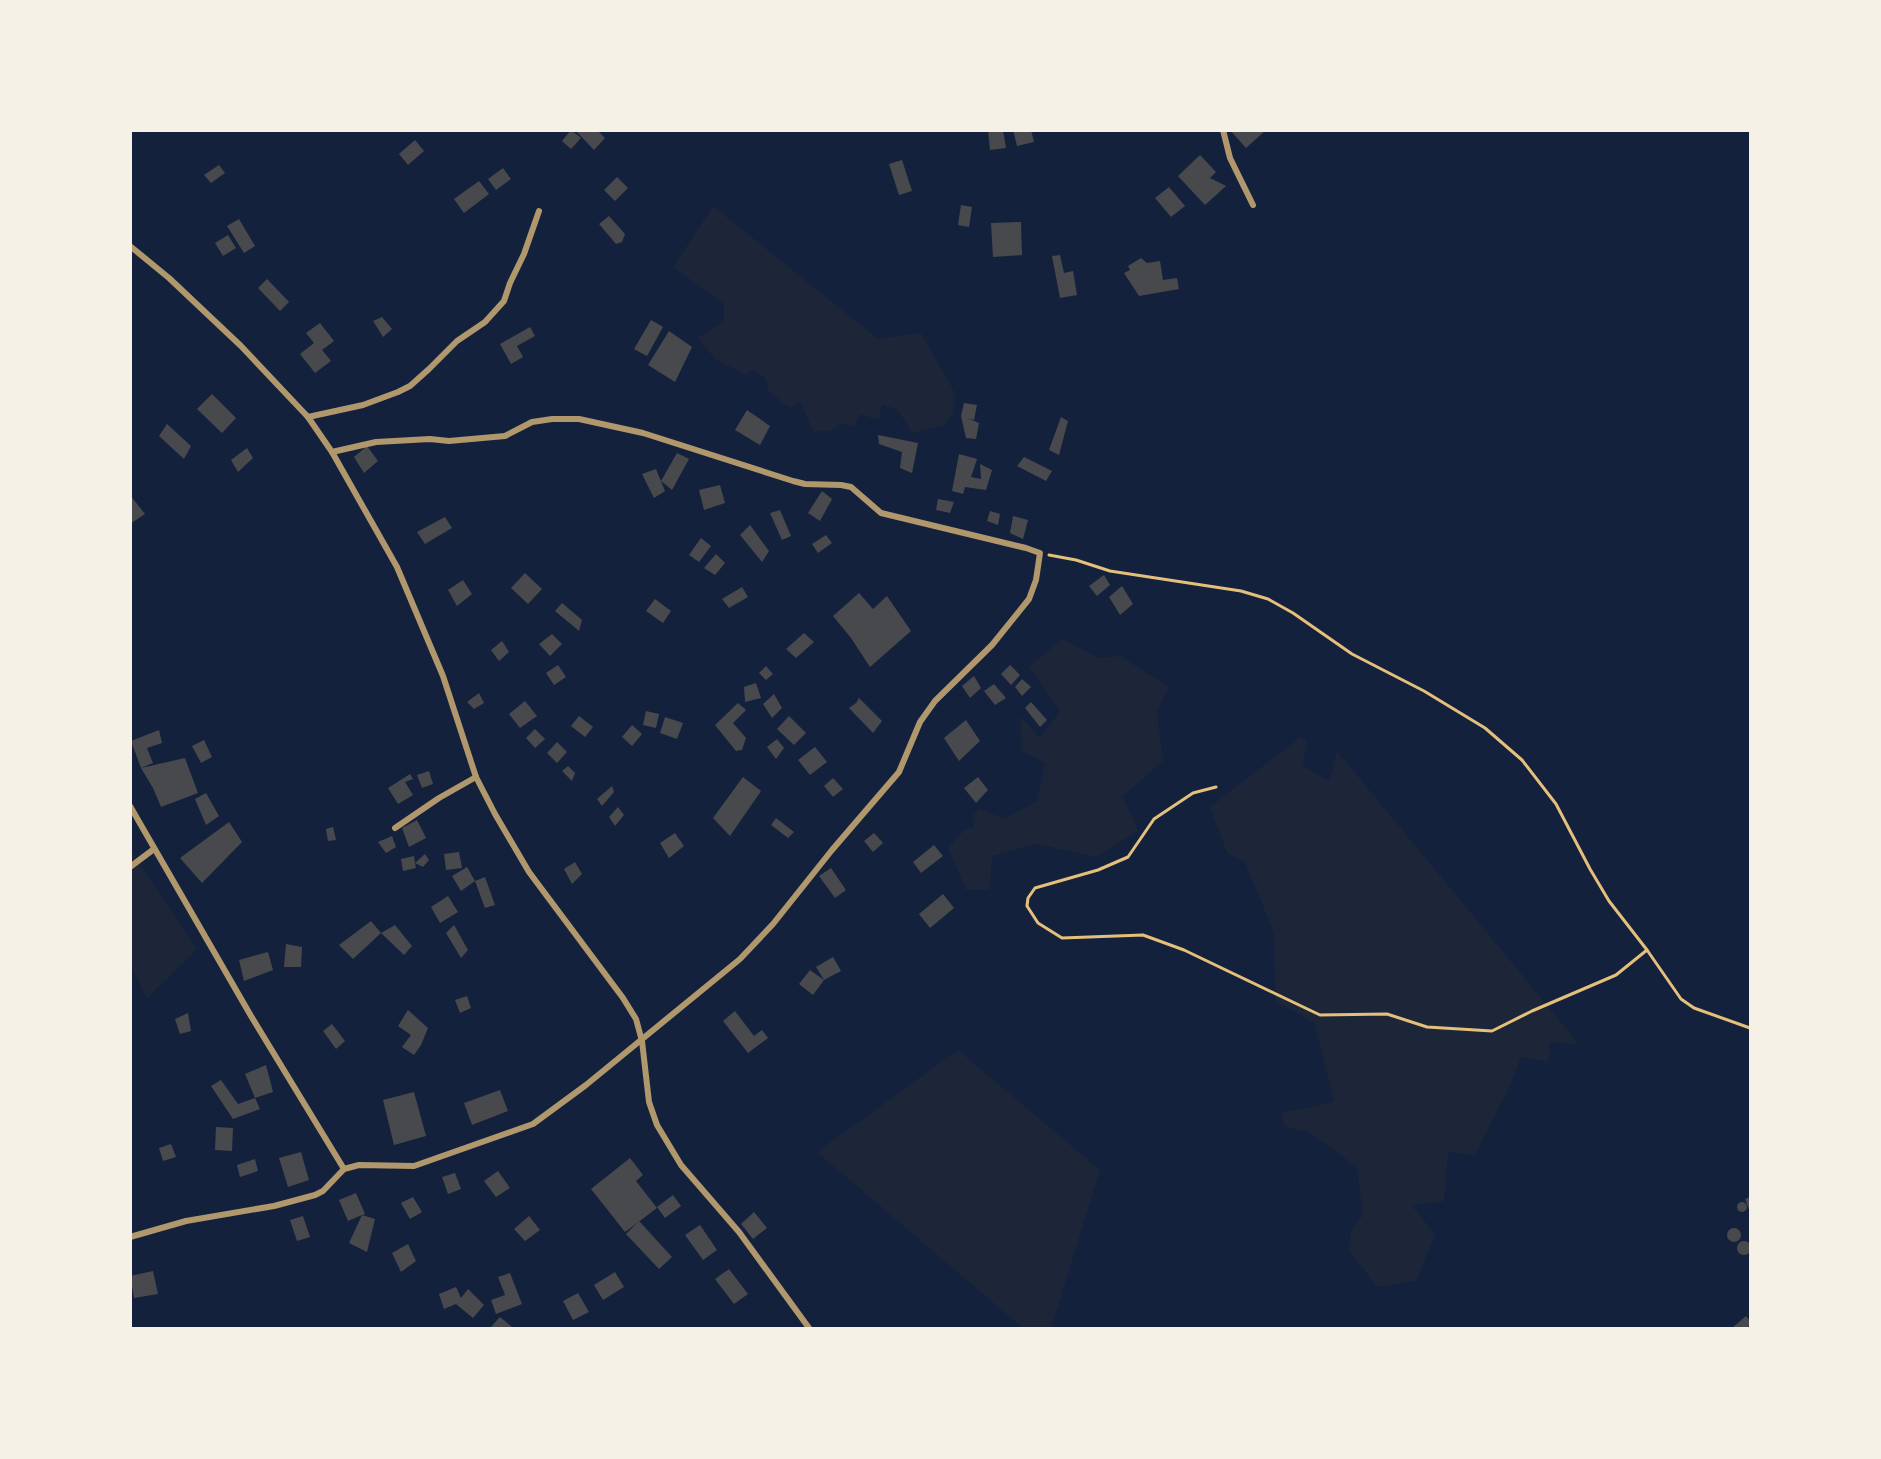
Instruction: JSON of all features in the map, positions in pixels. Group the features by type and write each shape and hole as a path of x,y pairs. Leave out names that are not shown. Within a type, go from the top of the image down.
{"street":[{"path":"1223,130 1230,158 1254,205"},
{"path":"308,417 363,405 410,386 457,341 490,317 504,301 539,211"},
{"path":"130,246 169,278 241,346 308,417 332,452 397,567 443,676 476,777 495,814 529,872 623,998 636,1019 642,1041 649,1102 657,1125 681,1165 739,1232 809,1329"},
{"path":"130,1237 186,1221 274,1206 315,1195 323,1191 344,1169 359,1165 414,1167 532,1124 642,1041 740,959 899,772 920,722 930,708 992,645 1029,599 1036,580 1040,553 1016,545 881,513 851,487 793,481 643,434 579,418 532,422 505,436 449,441 430,439 376,442 332,452"},
{"path":"395,828 439,798 476,777"},
{"path":"130,806 251,1016 344,1169"},
{"path":"130,867 154,849"}],"path":[{"path":"1040,553 1076,560 1110,571 1240,591 1268,599 1293,613 1352,654 1424,691 1485,728 1522,760 1556,804 1609,901 1681,999 1694,1008 1750,1028"},
{"path":"1216,787 1193,793 1154,819 1128,856 1098,870 1035,888 1028,898 1027,906 1038,923 1062,938 1143,936 1184,950 1320,1015 1387,1014 1427,1028 1492,1031 1616,975 1647,950"}],"shaded area":[{"path":"713,206 878,339 921,333 955,393 953,413 944,425 912,433 898,410 882,404 879,420 860,414 853,426 841,423 831,431 813,431 800,401 790,408 768,391 766,379 753,370 746,375 715,359 698,338 724,321 724,304 673,267"},
{"path":"1062,639 1099,658 1120,656 1169,687 1157,711 1163,761 1123,796 1138,831 1096,857 1037,844 992,856 990,890 966,890 948,848 963,831 974,827 973,815 980,809 1005,819 1037,801 1045,763 1022,751 1020,716 1040,738 1060,711 1029,667"},
{"path":"1301,737 1307,743 1302,765 1329,781 1337,751 1579,1044 1550,1042 1548,1062 1521,1057 1510,1086 1475,1155 1448,1152 1444,1201 1412,1206 1435,1234 1416,1281 1377,1287 1349,1250 1351,1230 1363,1215 1357,1167 1310,1133 1285,1126 1281,1113 1334,1102 1315,1023 1276,1002 1274,933 1245,862 1227,853 1210,807"},
{"path":"130,849 197,949 147,998 131,967"},
{"path":"958,1050 1100,1170 1051,1328 1023,1328 817,1152"}],"building":[{"path":"571,130 581,138 571,149 562,141"},
{"path":"575,130 597,130 605,138 594,150"},
{"path":"988,130 1003,130 1006,148 990,150"},
{"path":"1013,130 1031,130 1034,142 1017,146"},
{"path":"1230,130 1266,130 1246,148"},
{"path":"415,140 424,151 408,165 399,154"},
{"path":"1200,155 1216,172 1210,178 1226,186 1205,205 1178,176"},
{"path":"902,160 912,191 899,195 889,164"},
{"path":"219,165 225,173 211,183 204,175"},
{"path":"503,168 511,179 496,190 488,179"},
{"path":"617,177 628,188 615,201 604,190"},
{"path":"479,181 489,194 464,213 454,199"},
{"path":"1169,187 1185,206 1171,217 1155,198"},
{"path":"961,205 972,207 969,227 958,225"},
{"path":"609,216 625,234 622,242 616,244 599,224"},
{"path":"239,219 255,246 244,253 227,226"},
{"path":"1021,222 1022,255 993,257 991,223"},
{"path":"228,235 236,248 223,256 215,243"},
{"path":"1060,255 1064,273 1073,271 1077,295 1060,298 1052,256"},
{"path":"1141,258 1147,263 1160,261 1163,280 1177,278 1179,289 1139,296 1124,273 1130,270 1128,266"},
{"path":"267,279 289,302 280,311 258,288"},
{"path":"382,317 392,329 383,337 373,321"},
{"path":"651,320 663,327 647,356 634,349"},
{"path":"320,323 334,341 322,350 331,361 315,373 300,354 314,343 306,333"},
{"path":"530,327 535,336 517,346 523,357 511,364 500,344"},
{"path":"669,331 692,347 675,382 648,365"},
{"path":"212,394 236,418 222,433 197,409"},
{"path":"964,403 977,405 974,420 967,418 979,423 976,439 966,438 961,416"},
{"path":"747,410 770,426 760,445 735,430"},
{"path":"1061,417 1068,421 1059,455 1049,450"},
{"path":"167,424 191,446 184,459 159,436"},
{"path":"878,435 918,443 912,473 900,468 902,452 879,444"},
{"path":"367,446 378,461 364,473 354,457"},
{"path":"247,448 253,458 238,472 231,460"},
{"path":"677,453 689,459 672,490 661,481"},
{"path":"959,454 977,459 971,477 981,479 980,464 992,470 986,490 965,487 963,494 952,491"},
{"path":"1024,457 1052,471 1046,481 1017,466"},
{"path":"656,469 665,491 654,498 642,474"},
{"path":"720,485 725,503 704,510 699,490"},
{"path":"822,491 832,499 820,521 808,513"},
{"path":"130,495 145,514 130,524"},
{"path":"938,499 954,502 950,513 936,510"},
{"path":"780,510 791,536 782,540 770,513"},
{"path":"990,511 1000,514 998,525 987,521"},
{"path":"1013,516 1028,520 1023,539 1010,533"},
{"path":"445,517 452,528 425,544 417,532"},
{"path":"750,525 769,551 762,562 740,535"},
{"path":"826,535 832,543 818,553 812,544"},
{"path":"701,538 711,546 699,562 689,555"},
{"path":"716,554 725,563 715,575 704,568"},
{"path":"525,573 542,589 528,604 511,588"},
{"path":"1104,575 1110,585 1097,596 1089,586"},
{"path":"463,580 472,594 457,606 448,590"},
{"path":"1122,586 1133,604 1120,615 1109,597"},
{"path":"742,587 748,597 729,608 722,599"},
{"path":"859,593 873,609 887,596 911,631 870,667 833,616"},
{"path":"655,599 671,611 663,623 646,611"},
{"path":"562,603 582,620 579,631 555,611"},
{"path":"804,633 814,642 796,658 786,649"},
{"path":"552,634 562,644 550,656 539,644"},
{"path":"502,641 509,652 499,661 491,650"},
{"path":"558,665 566,677 554,685 546,673"},
{"path":"1010,665 1020,675 1011,685 1001,674"},
{"path":"766,666 773,674 766,680 759,673"},
{"path":"974,676 981,688 970,698 962,686"},
{"path":"1022,679 1031,687 1022,696 1015,687"},
{"path":"756,683 761,698 745,702 744,687"},
{"path":"994,684 1006,698 995,705 984,691"},
{"path":"479,693 484,703 474,709 467,702"},
{"path":"774,694 782,708 772,718 763,704"},
{"path":"859,698 882,721 873,733 849,708"},
{"path":"525,701 537,716 520,728 509,714"},
{"path":"1031,702 1047,720 1040,727 1025,708"},
{"path":"738,703 746,710 733,723 746,738 742,750 736,751 715,725"},
{"path":"646,711 659,714 656,728 643,725"},
{"path":"579,716 593,727 585,737 571,726"},
{"path":"789,716 806,733 794,745 777,729"},
{"path":"665,717 683,723 677,739 660,733"},
{"path":"966,720 980,741 959,761 944,738"},
{"path":"632,725 642,734 632,746 622,737"},
{"path":"535,729 545,739 535,748 526,738"},
{"path":"159,730 162,743 147,748 153,763 141,768 131,741"},
{"path":"777,739 784,748 776,759 767,747"},
{"path":"204,740 212,757 201,763 192,746"},
{"path":"557,742 567,752 557,763 547,753"},
{"path":"815,747 827,762 810,775 798,760"},
{"path":"185,758 198,793 161,807 141,768"},
{"path":"568,766 575,773 572,781 562,771"},
{"path":"429,771 433,784 422,788 417,775"},
{"path":"410,774 413,779 405,782 413,795 398,804 388,788"},
{"path":"743,777 761,791 730,836 713,818"},
{"path":"978,777 988,790 976,803 964,788"},
{"path":"833,778 843,789 833,797 824,786"},
{"path":"612,786 614,792 602,806 597,799"},
{"path":"206,793 219,816 206,825 195,799"},
{"path":"618,807 624,815 615,826 609,817"},
{"path":"776,818 794,832 788,838 771,825"},
{"path":"417,820 426,838 409,847 402,828"},
{"path":"229,822 242,842 202,883 180,858"},
{"path":"333,827 336,840 328,841 326,829"},
{"path":"675,833 684,846 669,858 660,843"},
{"path":"874,833 883,843 873,852 864,841"},
{"path":"392,836 396,847 386,853 378,842"},
{"path":"934,845 943,856 921,873 913,862"},
{"path":"459,852 462,868 446,870 444,854"},
{"path":"425,854 429,860 423,867 415,863"},
{"path":"414,856 416,868 403,871 401,859"},
{"path":"575,862 582,874 572,884 564,869"},
{"path":"467,867 475,881 461,891 452,876"},
{"path":"831,868 846,890 835,898 819,876"},
{"path":"485,877 495,905 485,908 475,881"},
{"path":"943,894 954,908 930,928 919,914"},
{"path":"448,896 458,912 440,923 431,907"},
{"path":"371,921 381,933 353,959 339,945"},
{"path":"395,925 412,946 404,955 381,933"},
{"path":"454,925 468,950 461,958 446,933"},
{"path":"286,944 302,947 301,967 284,967"},
{"path":"268,952 273,970 244,981 239,960"},
{"path":"833,957 841,971 824,980 816,967"},
{"path":"810,970 824,980 813,995 799,984"},
{"path":"467,996 471,1008 460,1013 455,1000"},
{"path":"408,1010 428,1028 414,1055 402,1047 411,1035 398,1026"},
{"path":"735,1011 754,1036 762,1030 768,1038 748,1053 723,1021"},
{"path":"188,1013 191,1031 180,1034 175,1019"},
{"path":"332,1024 345,1041 336,1049 323,1031"},
{"path":"266,1065 273,1092 255,1098 245,1074"},
{"path":"221,1080 238,1104 255,1098 260,1109 233,1119 211,1086"},
{"path":"500,1090 508,1111 472,1125 464,1103"},
{"path":"414,1092 426,1136 394,1145 383,1100"},
{"path":"216,1127 233,1128 232,1151 215,1150"},
{"path":"171,1144 176,1157 163,1161 159,1148"},
{"path":"301,1152 309,1180 288,1187 279,1158"},
{"path":"630,1158 643,1175 636,1181 657,1208 625,1232 591,1189"},
{"path":"255,1159 258,1171 240,1177 237,1165"},
{"path":"498,1171 510,1188 496,1197 484,1181"},
{"path":"455,1173 461,1189 448,1194 442,1177"},
{"path":"356,1193 365,1214 348,1221 339,1200"},
{"path":"673,1195 681,1206 665,1218 657,1207"},
{"path":"413,1197 422,1212 410,1219 401,1203"},
{"path":"1750,1197 1750,1212 1745,1199"},
{"path":"1742,1202 1746,1203 1746,1211 1742,1212 1738,1211 1737,1207 1738,1203"},
{"path":"754,1212 767,1228 753,1239 741,1224"},
{"path":"362,1215 375,1219 367,1252 349,1243"},
{"path":"303,1216 310,1237 297,1241 290,1220"},
{"path":"529,1216 540,1230 525,1241 514,1229"},
{"path":"639,1221 672,1257 659,1269 626,1234"},
{"path":"700,1225 717,1250 703,1260 685,1235"},
{"path":"1734,1228 1739,1230 1741,1235 1739,1240 1734,1242 1729,1240 1727,1235 1729,1230"},
{"path":"1741,1241 1747,1241 1751,1248 1747,1255 1741,1255 1737,1251 1737,1245"},
{"path":"408,1244 416,1261 401,1272 392,1253"},
{"path":"729,1269 748,1294 734,1304 715,1279"},
{"path":"153,1271 158,1294 134,1298 130,1276"},
{"path":"615,1272 624,1287 603,1300 594,1285"},
{"path":"510,1273 522,1304 496,1314 491,1300 505,1295 498,1277"},
{"path":"456,1287 461,1298 468,1289 484,1305 473,1318 456,1304 444,1309 439,1294"},
{"path":"578,1293 589,1312 573,1320 563,1301"},
{"path":"1746,1316 1750,1321 1747,1328 1732,1328"},
{"path":"500,1317 512,1327 490,1328"}]}
